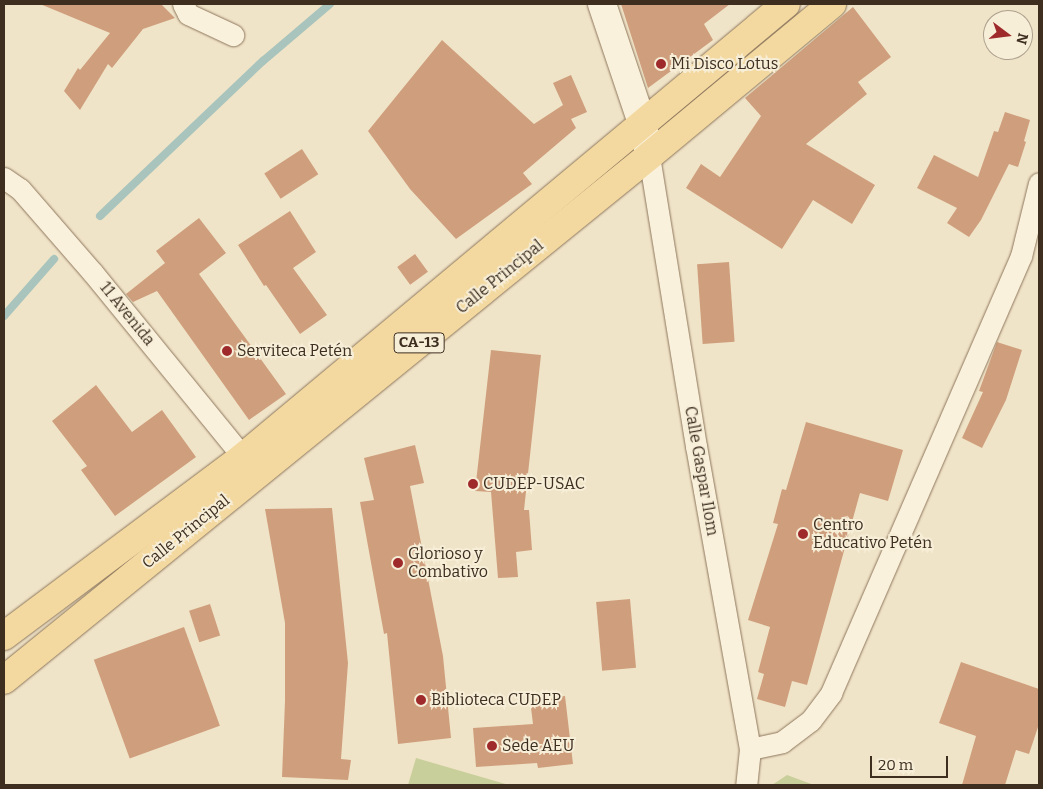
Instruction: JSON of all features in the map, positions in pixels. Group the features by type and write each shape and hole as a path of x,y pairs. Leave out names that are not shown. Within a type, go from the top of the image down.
{"main road":[{"name":"Calle Principal","path":"4,636 243,457 786,4"},
{"name":"Calle Principal","path":"4,680 649,156 832,4"}],"street":[{"path":"183,4 188,14 233,35"},
{"path":"602,4 642,123 649,156"},
{"name":"Calle Gaspar Ilom","path":"649,156 696,446 750,749 746,785"},
{"name":"11 Avenida","path":"4,178 20,190 86,266 243,457"},
{"path":"750,749 782,742 810,720 832,693 1021,256 1039,183"}],"green space":[{"path":"416,758 509,785 408,785"},
{"path":"787,775 814,785 772,785"}],"building":[{"path":"40,4 161,4 175,18 143,29 112,68 108,64 80,110 64,91 78,68 80,70 110,33"},
{"name":"Mi Disco Lotus","path":"621,4 730,4 704,24 713,40 648,88"},
{"path":"853,7 891,57 858,82 867,94 806,144 875,185 852,224 813,200 782,249 686,188 701,164 720,177 761,116 745,98"},
{"path":"442,40 534,124 563,105 553,83 571,75 587,112 571,119 576,128 523,173 532,184 456,239 410,189 368,131"},
{"path":"1005,112 1030,120 1024,141 1026,142 1018,167 1009,164 981,220 969,237 947,223 957,208 917,188 934,155 978,177 994,131 998,132"},
{"path":"302,149 318,174 281,199 264,174"},
{"path":"290,211 316,252 293,268 327,315 300,334 266,285 264,286 238,245"},
{"name":"Serviteca Petén","path":"199,218 226,253 199,274 286,394 249,420 157,291 133,302 126,294 165,263 156,251"},
{"path":"415,254 428,272 410,285 397,267"},
{"path":"729,262 735,342 703,344 697,264"},
{"path":"997,342 1022,350 1006,400 982,448 962,438 983,392 979,391"},
{"path":"491,350 541,355 524,510 529,510 532,550 516,552 518,577 498,578 491,492 475,491"},
{"path":"96,385 132,432 162,410 196,457 115,516 81,470 87,466 52,421"},
{"path":"806,422 903,450 888,501 860,493 807,685 792,681 785,707 757,699 764,674 758,672 770,627 748,620 778,524 773,523 782,489 786,490"},
{"path":"415,445 424,483 410,486 443,656 451,738 398,744 387,633 384,634 360,502 374,500 364,458"},
{"path":"332,508 348,663 341,759 351,760 348,780 282,777 285,701 285,623 265,509"},
{"path":"630,599 636,668 602,671 596,602"},
{"path":"210,604 220,635 199,642 189,611"},
{"path":"184,627 220,726 130,759 94,660"},
{"path":"961,662 1039,689 1039,724 1029,754 1016,750 1005,785 962,785 976,736 939,723"},
{"path":"565,696 573,764 538,768 537,763 476,767 473,728 533,724 530,700"}],"waterway":[{"path":"100,216 263,61 330,4"},
{"path":"4,316 54,259"}],"place":[{"name":"Mi Disco Lotus","path":"661,64"},
{"name":"Serviteca Petén","path":"227,351"},
{"name":"CUDEP-USAC","path":"473,484"},
{"name":"Centro Educativo Petén","path":"803,534"},
{"name":"Glorioso y Combativo","path":"398,563"},
{"name":"Biblioteca CUDEP","path":"421,700"},
{"name":"Sede AEU","path":"492,746"}]}
